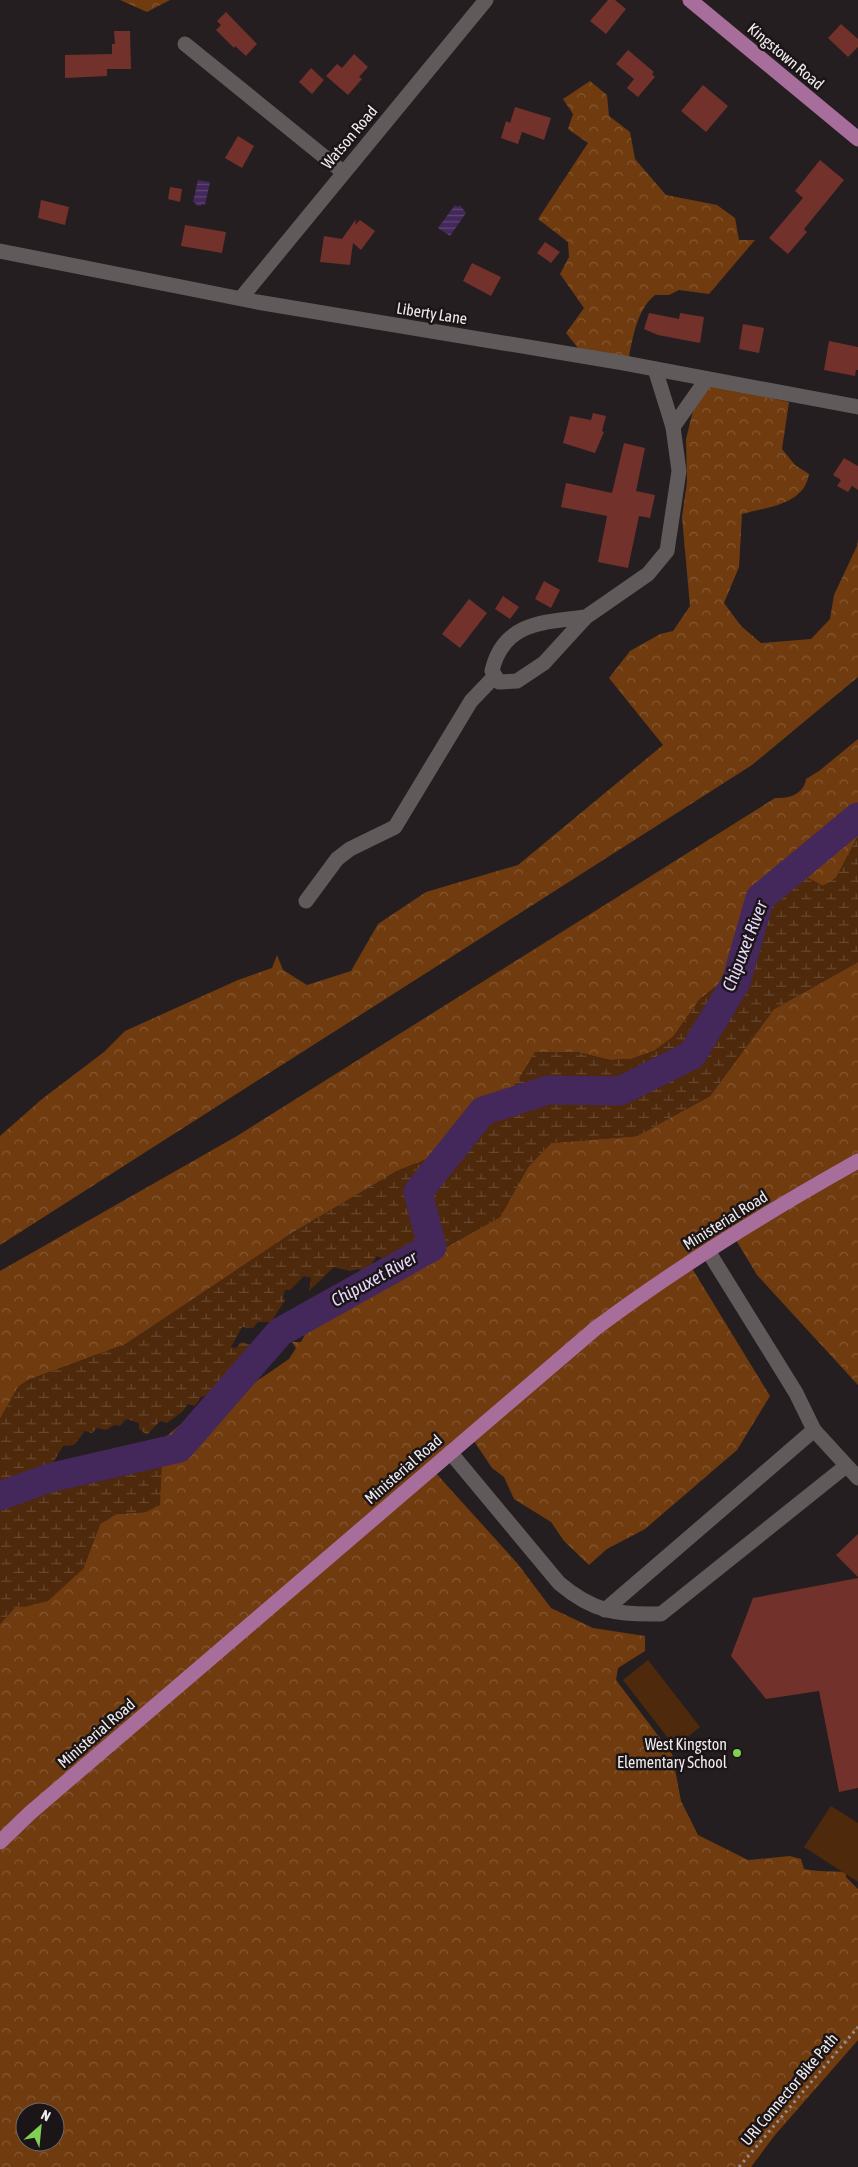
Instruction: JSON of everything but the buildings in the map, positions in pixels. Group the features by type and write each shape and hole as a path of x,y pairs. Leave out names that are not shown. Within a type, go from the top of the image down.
{"main road":[{"name":"Kingstown Road","path":"690,0 858,139"},
{"name":"Ministerial Road","path":"0,1842 30,1813 596,1328 654,1285 746,1226 858,1161"}],"street":[{"name":"Watson Road","path":"241,298 486,0"},
{"path":"185,44 344,172"},
{"name":"Liberty Lane","path":"0,250 241,298 655,369 858,407"},
{"path":"586,617 536,622 510,637 495,654 492,670 499,682 517,681 544,663 586,617 648,574 667,551 679,471 673,427 655,369"},
{"path":"673,427 706,380"},
{"path":"306,901 338,860 350,849 395,827 471,701 495,676"},
{"path":"708,1251 796,1393 814,1430 858,1478"},
{"path":"605,1610 814,1430"},
{"path":"450,1452 559,1582 573,1595 605,1610 627,1615 661,1614 846,1466"}],"path":[{"name":"URI Connector Bike Path","path":"739,2167 858,2027"}],"green space":[{"path":"120,0 170,0 147,12"},
{"path":"590,81 607,95 609,116 630,132 635,159 666,195 717,205 735,218 739,240 755,240 709,294 679,290 669,295 655,295 643,310 635,328 627,367 586,358 566,333 584,308 560,274 569,257 568,242 538,219 588,143 568,129 573,114 563,99"},
{"path":"700,383 789,402 782,449 795,465 809,474 806,484 792,498 783,503 742,514 739,567 724,603 741,626 761,643 811,639 830,619 834,595 857,546 858,539 858,677 752,765 0,1245 0,1136 42,1099 104,1052 125,1031 238,980 272,968 277,955 283,970 307,985 351,971 378,924 426,892 518,865 663,745 609,678 630,651 660,634 673,631 690,606 682,517 687,482 686,439"},
{"path":"858,739 858,836 836,878 823,886 787,867 763,882 762,900 733,973 700,999 673,1037 654,1051 632,1059 610,1060 577,1052 535,1053 507,1098 468,1120 440,1145 432,1157 397,1171 292,1233 126,1344 28,1380 18,1387 0,1419 0,1271 237,1136 775,798 785,798 799,792 806,779 819,771"},
{"path":"858,836 858,962 774,1009 710,1096 637,1136 551,1143 528,1167 500,1217 441,1250 429,1263 413,1265 405,1258 400,1259 396,1264 377,1256 367,1272 358,1269 350,1271 334,1267 309,1291 311,1278 304,1276 290,1290 285,1290 283,1297 285,1300 271,1322 258,1322 253,1328 242,1327 231,1347 236,1348 241,1342 255,1346 253,1350 238,1372 232,1372 211,1394 201,1397 195,1406 188,1404 182,1412 167,1423 160,1421 147,1435 139,1429 139,1423 126,1419 120,1426 114,1425 106,1430 97,1428 92,1433 85,1431 74,1445 63,1446 51,1466 45,1466 35,1479 39,1486 46,1487 119,1454 156,1445 162,1462 160,1505 146,1512 116,1514 100,1524 83,1569 48,1601 24,1607 16,1606 0,1624 0,1419 18,1387 28,1380 126,1344 292,1233 397,1171 432,1157 440,1145 468,1120 507,1098 535,1052 577,1052 610,1060 631,1059 654,1051 673,1037 700,999 733,973 762,900 763,882 770,871 787,867 823,886 836,878"},
{"path":"858,962 858,1385 757,1275 733,1235 690,1265 770,1396 737,1450 645,1529 607,1549 589,1565 564,1541 551,1522 514,1499 504,1477 492,1468 470,1435 433,1470 517,1563 551,1608 593,1628 645,1636 645,1651 618,1668 616,1680 672,1754 681,1801 698,1835 748,1860 790,1856 801,1859 804,1869 846,1872 846,1877 858,1889 858,2040 775,2135 751,2167 0,2167 0,1624 16,1606 24,1607 83,1569 100,1524 116,1514 146,1512 162,1462 156,1445 181,1424 225,1403 289,1359 296,1348 292,1342 301,1342 311,1326 319,1319 341,1311 352,1303 360,1303 368,1294 381,1292 398,1280 413,1265 429,1263 441,1250 500,1217 528,1167 551,1143 637,1136 710,1096 774,1009"},
{"path":"648,1660 700,1727 675,1747 623,1680"},
{"path":"831,1806 858,1823 858,1882 804,1847"}],"shaded area":[{"path":"198,180 210,182 205,205 202,204 201,206 195,205 196,203 193,202"},
{"path":"455,205 458,207 460,205 466,213 450,236 438,228"}],"waterway":[{"name":"Chipuxet River","path":"0,1496 49,1478 179,1448 280,1332 432,1247 418,1192 483,1111 548,1090 620,1091 692,1055 736,982 760,898 858,817"}],"place":[{"name":"West Kingston Elementary School","path":"737,1753"}]}
